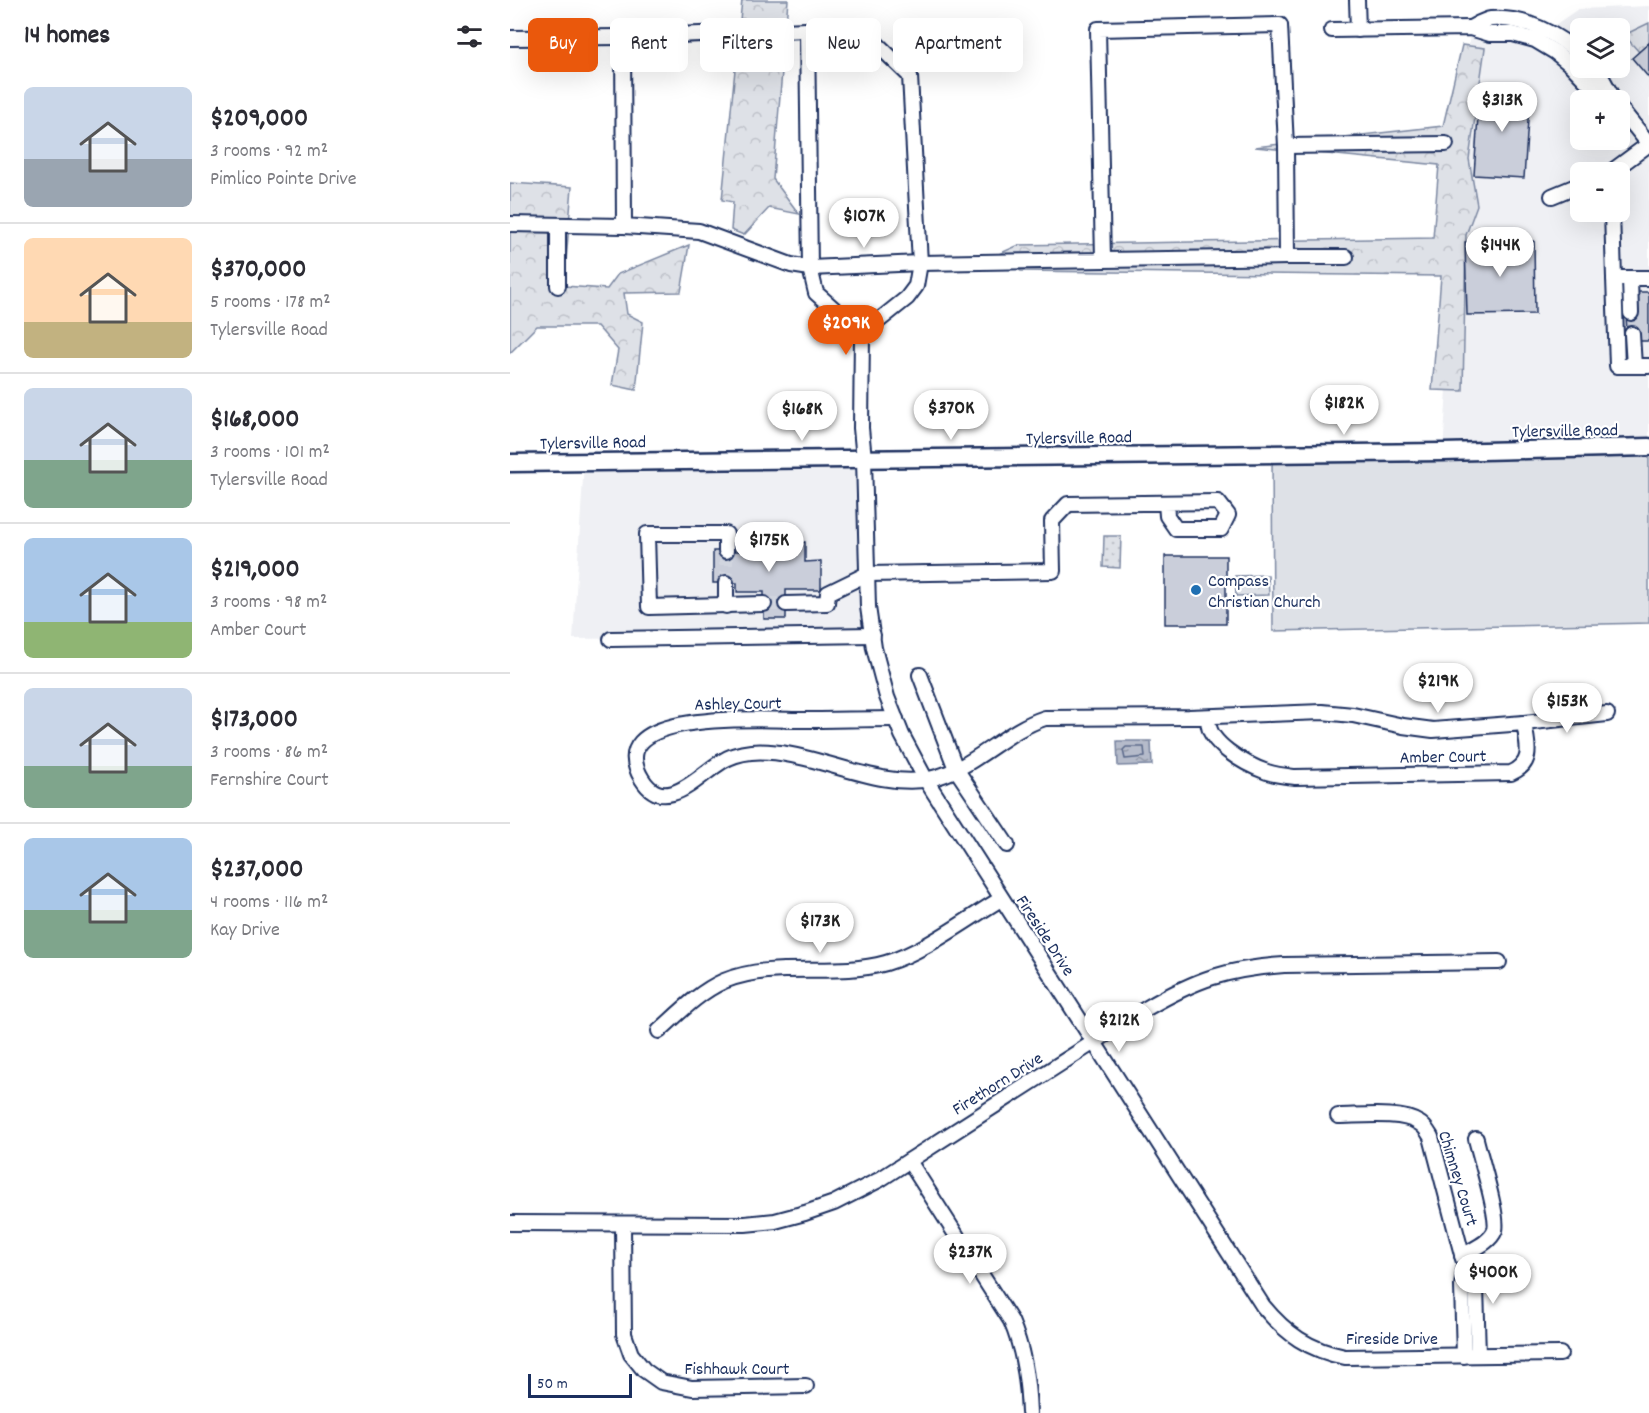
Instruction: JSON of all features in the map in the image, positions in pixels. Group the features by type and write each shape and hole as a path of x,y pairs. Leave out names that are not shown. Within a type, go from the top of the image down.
{"main road":[{"name":"Tylersville Road","path":"510,463 1443,452 1649,447"}],"street":[{"path":"1357,0 1358,30"},
{"path":"1470,28 1490,19 1520,22 1546,31 1570,46"},
{"path":"1103,259 1098,29 1280,25 1286,146 1287,257"},
{"path":"1332,30 1470,28 1490,34 1513,34 1535,40 1555,51 1572,65 1595,90"},
{"path":"688,35 806,30"},
{"path":"510,38 610,37"},
{"path":"808,72 810,268 816,293 862,334 907,298 916,286 920,263 910,76 881,48"},
{"path":"622,72 624,225"},
{"path":"1625,162 1649,144 1630,120"},
{"path":"1286,146 1446,144"},
{"path":"1552,196 1570,189"},
{"path":"1612,222 1617,366 1649,366"},
{"path":"510,224 624,225 699,231 791,265 810,268 1103,259 1346,257"},
{"path":"558,225 558,286"},
{"path":"1630,278 1631,314"},
{"path":"1614,279 1649,278"},
{"name":"Fireside Drive","path":"862,334 861,428 867,574 873,635 887,697 926,780 1263,1306 1290,1335 1316,1349 1345,1357 1560,1354"},
{"path":"1632,334 1634,366"},
{"path":"786,604 827,603 828,592 867,574 1053,571 1052,521 1068,504 1166,502"},
{"path":"726,551 726,534 647,534 649,607 764,604"},
{"path":"726,583 726,606"},
{"path":"611,639 873,635"},
{"path":"920,675 956,769 1007,845"},
{"name":"Amber Court","path":"926,780 956,769 1026,726 1045,718 1209,717 1322,712 1353,715 1433,730 1524,723 1527,761 1521,769 1511,773 1295,777 1265,772 1229,753 1213,736 1208,722 1209,717"},
{"path":"1524,723 1607,714"},
{"name":"Ashley Court","path":"896,718 685,722 665,728 647,738 640,745 636,754 636,765 645,783 662,795 672,795 681,791 732,756 752,752 783,754 890,779 926,780"},
{"path":"659,1030 690,1003 725,981 755,973 848,969 888,962 926,945 1001,898"},
{"name":"Firethorn Drive","path":"510,1222 725,1225 775,1221 834,1203 870,1185 1174,992 1222,973 1284,964 1500,962"},
{"name":"Chimney Court","path":"1338,1116 1399,1116 1419,1122 1426,1129 1435,1147 1463,1261 1476,1286 1471,1356"},
{"name":"Chimney Court","path":"1463,1261 1486,1242 1495,1230 1495,1216 1476,1139"},
{"path":"909,1161 1011,1322 1022,1350 1026,1369 1029,1413"},
{"name":"Fishhawk Court","path":"623,1224 624,1334 631,1354 644,1370 661,1382 692,1388 806,1386"}],"shaded area":[{"path":"1649,6 1649,447 1443,452 1470,28 1490,19 1546,31 1578,9"},
{"path":"864,459 873,635 573,639 584,462"}],"green space":[{"path":"742,0 788,0 786,18 740,18"},
{"path":"1649,23 1649,43 1639,52 1630,42 1630,32"},
{"path":"1462,45 1485,48 1469,159 1477,205 1466,235 1463,391 1432,390 1441,276 1021,271 994,256 1019,245 1433,238 1439,165 1255,147 1443,126"},
{"path":"735,72 782,72 773,179 799,214 769,208 744,235 731,230 733,202 722,200"},
{"path":"510,183 572,187 564,286 607,289 618,274 689,245 681,292 624,293 627,314 643,322 636,390 612,385 618,350 597,326 537,326 510,353"},
{"path":"1649,447 1649,623 1273,631 1272,454"},
{"path":"1104,536 1121,536 1120,568 1103,567"},
{"path":"1268,575 1269,595 1236,596 1235,576"}],"water":[{"path":"1117,741 1151,741 1152,765 1118,766"}],"building":[{"path":"1649,43 1649,78 1632,58"},
{"path":"1480,87 1530,91 1524,178 1474,175"},
{"path":"1534,241 1535,314 1467,315 1465,242"},
{"path":"1636,292 1649,292 1649,341 1637,341 1627,334 1626,314"},
{"path":"805,542 805,562 821,561 821,590 786,590 786,619 764,619 764,592 737,592 737,583 713,583 713,551 745,551 745,543"},
{"name":"Compass Christian Church","path":"1165,556 1226,556 1226,624 1165,624"}],"tunnel":[{"path":"726,551 726,583"},
{"path":"764,604 786,604"}],"place":[{"name":"Compass Christian Church","path":"1196,590"}]}
